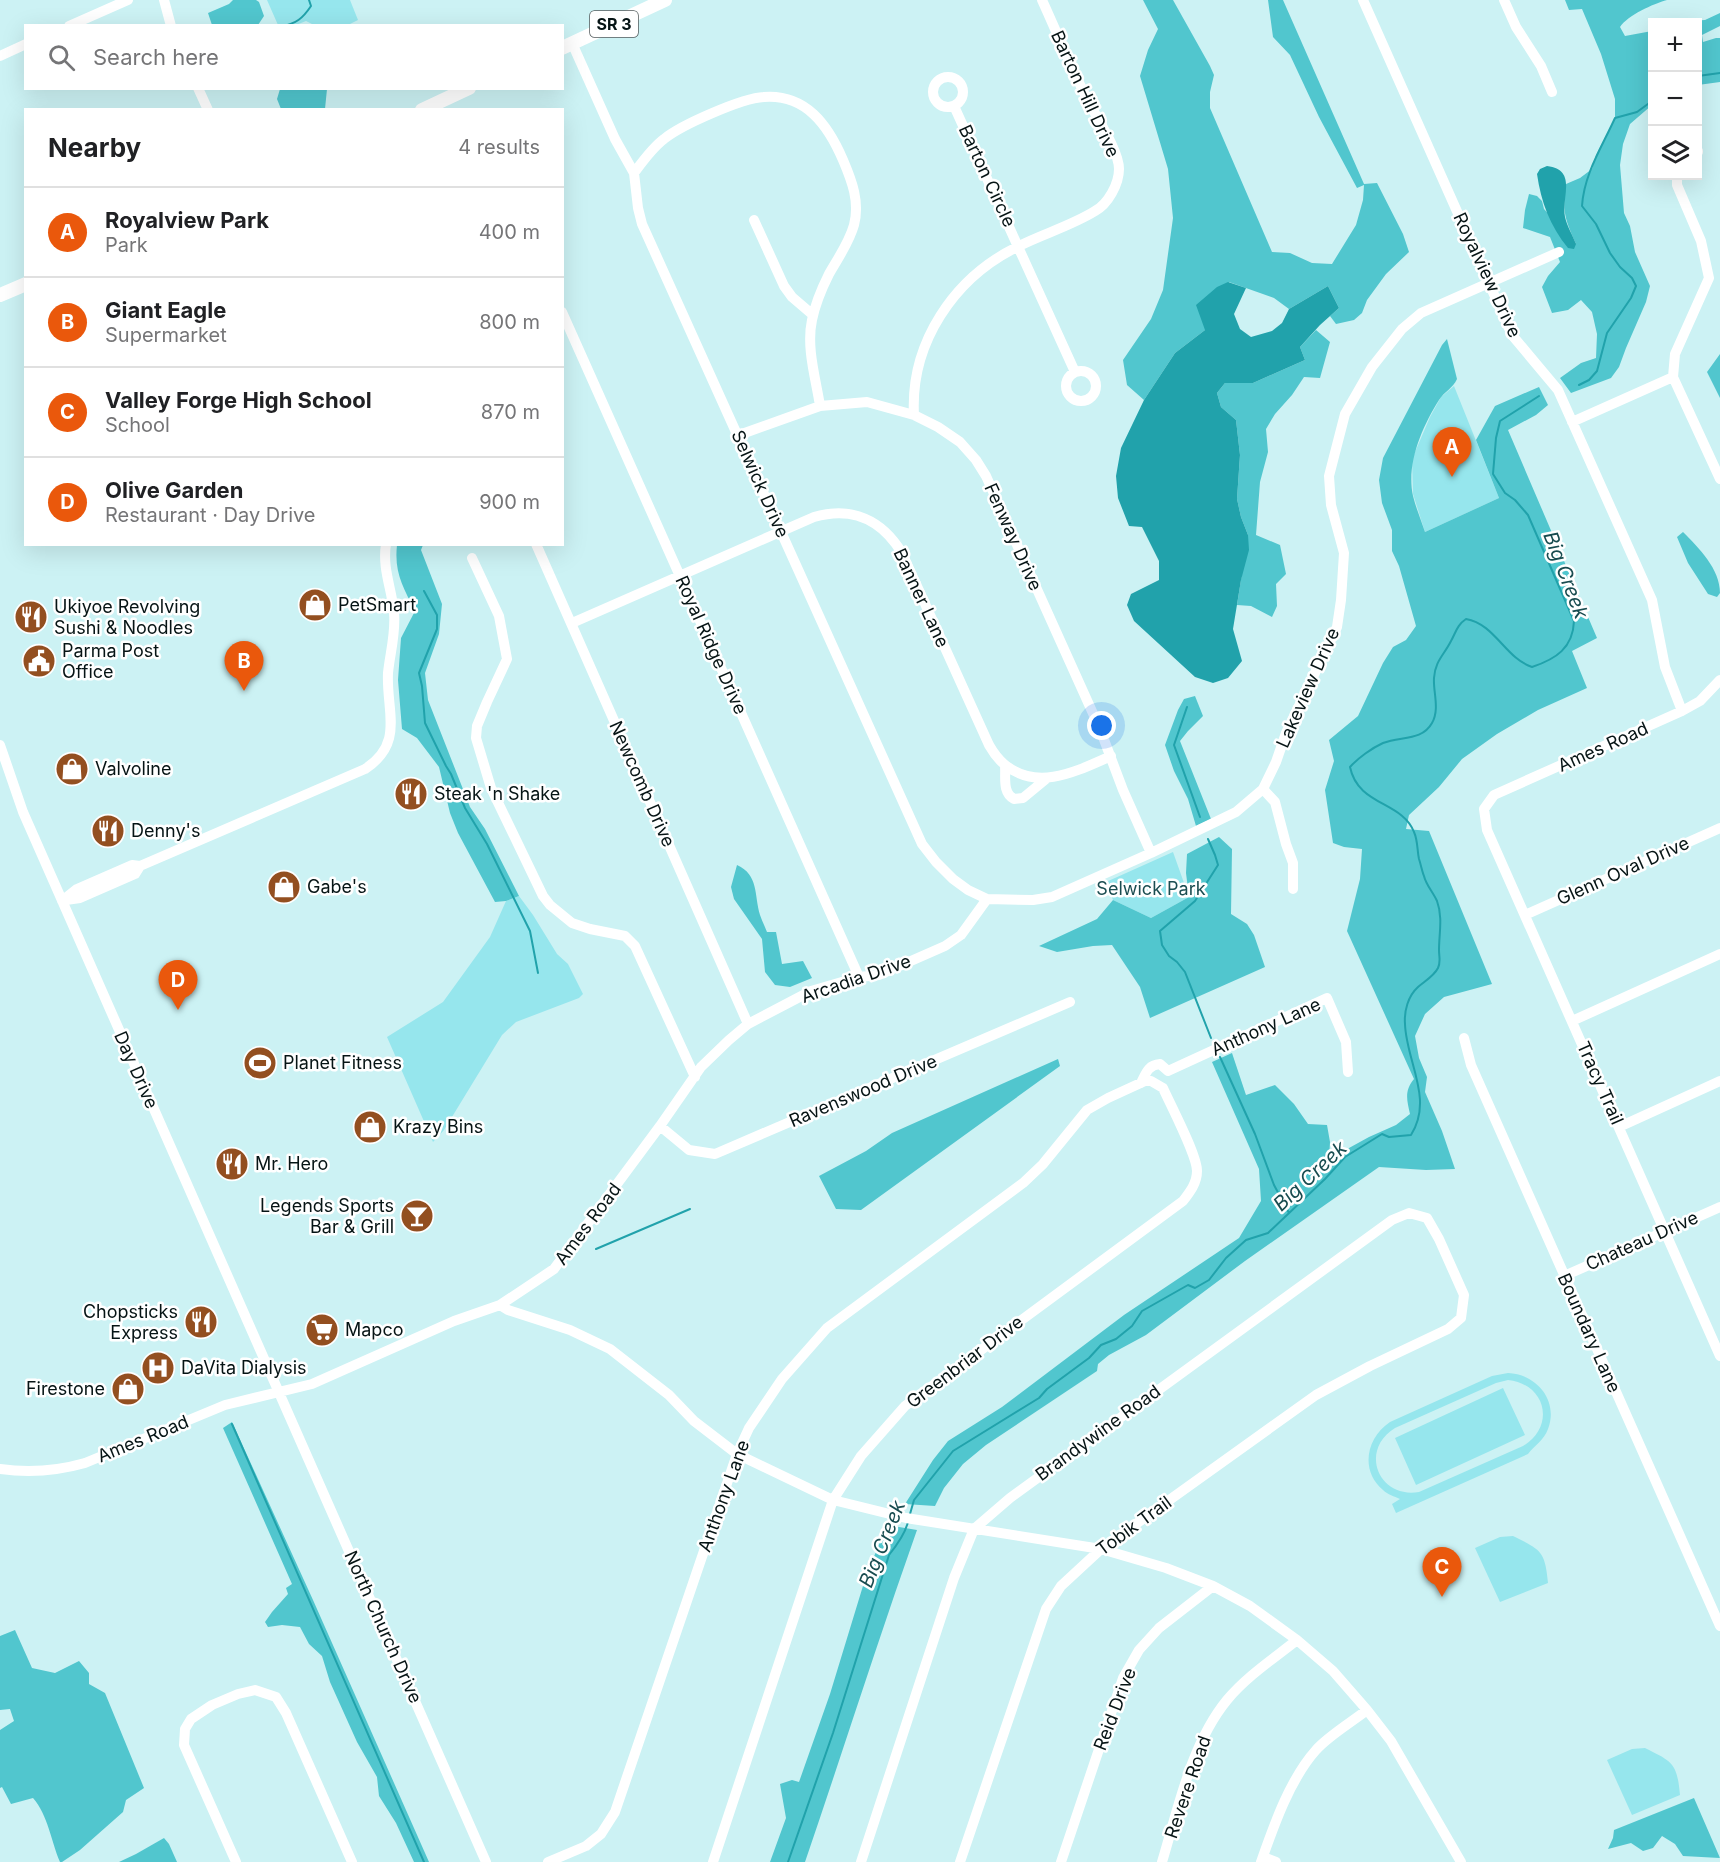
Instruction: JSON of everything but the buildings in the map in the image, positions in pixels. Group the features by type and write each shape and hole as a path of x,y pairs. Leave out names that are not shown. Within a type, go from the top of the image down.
{"main road":[{"name":"SR 3","path":"567,45 665,0"},
{"path":"426,108 465,90"},
{"path":"0,295 24,285"}],"street":[{"path":"74,24 128,0"},
{"path":"164,0 170,24"},
{"name":"Barton Hill Drive","path":"914,415 914,394 920,360 942,314 957,292 987,264 1019,246 1097,210 1116,186 1119,168 1113,149 1087,100 1042,0"},
{"name":"Royalview Drive","path":"1363,0 1512,335 1558,390 1652,600 1665,668 1682,711"},
{"path":"1504,0 1516,27 1542,66 1552,92"},
{"name":"Selwick Drive","path":"567,45 634,173 642,224 922,844 952,879 987,899"},
{"path":"0,56 24,46"},
{"path":"199,90 207,108"},
{"path":"634,173 653,149 677,130 740,102 752,99 775,97 794,102 822,121 830,131 851,178 855,198 851,234 829,274 813,315 811,342 820,406"},
{"name":"Barton Circle","path":"954,106 1075,372"},
{"path":"1677,180 1677,186 1714,278 1675,354 1673,377 1720,479"},
{"path":"754,220 784,286 792,297 813,315"},
{"name":"Lakeview Drive","path":"1151,853 1236,812 1263,789 1276,762 1286,732 1337,627 1344,553 1331,505 1329,476 1345,414 1372,367 1402,329 1421,313 1560,252"},
{"name":"Royal Ridge Drive","path":"564,316 859,977"},
{"path":"1572,422 1673,377"},
{"name":"Fenway Drive","path":"739,435 820,406 867,402 914,415 960,442 982,468 1111,756 1123,790 1151,853"},
{"name":"Banner Lane","path":"572,623 814,517 839,513 851,514 869,520 890,535 902,553 988,746 1005,765 1025,774 1046,779"},
{"path":"62,901 77,889 132,865 140,866 373,764 381,755 392,727 388,684 394,616 385,572 386,546"},
{"name":"Newcomb Drive","path":"537,546 748,1024"},
{"path":"472,558 499,616 507,659 477,726 476,738 491,788 543,896 550,905 572,923 625,936 635,946 695,1077"},
{"name":"Ames Road","path":"1484,809 1494,795 1682,711 1700,701 1720,680"},
{"name":"Day Drive","path":"0,745 23,812 279,1391"},
{"path":"1005,765 1006,790 1014,800 1023,798 1046,779 1069,773 1111,756"},
{"path":"1263,789 1275,802 1293,863 1293,889"},
{"name":"Tracy Trail","path":"1484,809 1487,830 1665,1231 1716,1336 1720,1356"},
{"name":"Glenn Oval Drive","path":"1525,915 1720,828"},
{"path":"987,899 1033,900 1052,897 1151,853"},
{"name":"Arcadia Drive","path":"748,1024 811,991 859,977 879,975 945,946 961,935 987,899"},
{"path":"1572,1021 1720,954"},
{"name":"Anthony Lane","path":"548,1862 586,1846 601,1834 615,1812 737,1454 749,1428 782,1379 827,1328 1023,1183 1043,1164 1087,1110 1141,1083 1149,1067 1154,1064 1160,1064 1168,1071 1326,998 1346,1042 1348,1072"},
{"name":"Ravenswood Drive","path":"660,1126 689,1150 715,1154 1070,1002"},
{"name":"Ames Road","path":"0,1469 39,1472 85,1463 225,1405 312,1384 454,1321 500,1305 554,1269 695,1077 713,1055 748,1024"},
{"name":"Boundary Lane","path":"1464,1038 1471,1065 1720,1626"},
{"path":"1141,1083 1151,1082 1162,1088 1168,1079 1168,1071"},
{"path":"1619,1127 1720,1081"},
{"name":"Greenbriar Drive","path":"712,1862 833,1500 861,1456 905,1406 1183,1201 1193,1188 1197,1172 1196,1165 1162,1088"},
{"name":"Chateau Drive","path":"1564,1276 1720,1207"},
{"name":"Brandywine Road","path":"861,1862 954,1578 974,1529 1010,1498 1392,1220 1409,1213 1427,1218 1464,1295 1461,1318"},
{"path":"517,1294 524,1315"},
{"path":"500,1305 508,1310 570,1330 610,1349 669,1395 694,1421 737,1454 833,1500 911,1518 1101,1549 1166,1568 1213,1586 1250,1605 1297,1640 1333,1671 1367,1710 1391,1742 1461,1862"},
{"name":"Tobik Trail","path":"960,1862 1046,1609 1061,1586 1101,1549 1316,1395 1448,1329 1461,1318"},
{"name":"North Church Drive","path":"279,1391 486,1862"},
{"name":"Reid Drive","path":"1062,1862 1123,1678 1139,1650 1158,1628 1213,1586"},
{"name":"Revere Road","path":"1162,1862 1196,1753 1210,1726 1227,1700 1252,1675 1297,1640"},
{"path":"236,1862 184,1745 185,1729 192,1719 212,1705 238,1694 255,1690 276,1697 286,1713 352,1862"},
{"path":"1276,1862 1262,1860 1282,1808 1300,1772 1316,1749 1367,1710"}],"green space":[{"path":"267,0 350,0 358,20 350,24 312,24 306,21 298,24 278,24"},
{"path":"1454,386 1499,498 1425,532 1413,494 1412,459 1441,397"},
{"name":"Selwick Park","path":"1173,852 1189,897 1151,918 1113,900 1106,882"},
{"path":"519,896 557,954 568,964 583,994 579,998 516,1022 502,1035 444,1130 433,1142 387,1037 443,1002 490,937 506,901"},
{"path":"1508,1373 1518,1375 1528,1378 1543,1391 1548,1399 1551,1418 1544,1436 1528,1454 1396,1513 1392,1504 1400,1499 1385,1492 1371,1474 1369,1455 1376,1437 1390,1422 1492,1376","holes":["1508,1380 1521,1383 1538,1397 1543,1417 1540,1428 1523,1446 1419,1492 1405,1492 1393,1488 1384,1481 1378,1471 1376,1460 1378,1448 1384,1437 1395,1428 1496,1383"]},
{"path":"1503,1388 1525,1435 1416,1485 1395,1438"},
{"path":"1513,1536 1540,1553 1545,1564 1548,1583 1500,1602 1475,1548 1500,1537"},
{"path":"1645,1748 1672,1765 1677,1776 1680,1795 1632,1815 1607,1760 1632,1749"}],"shaded area":[{"path":"233,0 256,0 264,16 259,24 212,24 208,13"},
{"path":"1143,0 1173,0 1210,66 1214,75 1210,92 1210,108 1272,252 1290,253 1312,263 1332,264 1356,225 1363,200 1364,185 1357,188 1319,117 1290,55 1273,37 1268,0 1283,0 1364,184 1377,183 1403,234 1409,252 1386,274 1367,300 1362,313 1354,320 1336,324 1330,316 1339,308 1328,286 1289,309 1274,298 1229,282 1205,330 1175,353 1144,400 1127,385 1123,360 1151,319 1163,290 1173,218 1168,169 1140,76 1148,50 1158,29"},
{"path":"1565,0 1667,0 1635,14 1620,27 1625,36 1648,32 1648,108 1630,124 1623,144 1620,165 1624,213 1630,226 1635,252 1650,286 1646,302 1619,367 1611,378 1571,393 1560,378 1581,363 1596,358 1597,334 1592,312 1581,300 1568,310 1552,313 1542,287 1560,262 1550,237 1523,228 1529,194 1537,196 1542,201 1544,209 1576,244 1565,215 1566,184 1592,169 1596,155 1615,118 1615,99 1601,54 1582,9 1569,10"},
{"path":"1720,13 1720,26 1702,35 1702,20"},
{"path":"1702,35 1703,42 1720,38 1720,82 1702,84"},
{"path":"280,90 327,90 325,108 281,108 277,99"},
{"path":"1547,166 1557,169 1565,179 1565,217 1576,244 1574,249 1568,248 1562,240 1544,204 1537,174 1540,169"},
{"path":"1228,282 1246,288 1234,314 1240,329 1251,337 1272,331 1282,323 1289,309 1328,286 1339,308 1300,347 1305,360 1253,383 1225,383 1217,393 1221,407 1236,420 1240,455 1237,499 1248,535 1249,550 1241,580 1233,629 1242,661 1228,678 1213,683 1195,677 1134,621 1127,605 1131,594 1159,580 1159,561 1142,527 1129,526 1118,498 1116,476 1121,448 1144,400 1175,353 1205,330 1196,305 1217,287"},
{"path":"1316,330 1330,342 1320,378 1304,377 1266,429 1268,452 1260,482 1256,535 1280,545 1286,574 1276,584 1277,606 1272,617 1251,606 1237,605 1248,535 1237,499 1240,455 1236,420 1221,407 1217,393 1225,383 1253,383 1305,360 1300,347"},
{"path":"1447,339 1457,379 1439,400 1421,434 1412,471 1413,496 1425,532 1499,498 1476,440 1495,406 1539,387 1548,405 1536,415 1508,430 1597,638 1572,651 1587,688 1538,710 1497,734 1462,759 1439,787 1409,815 1406,829 1429,831 1492,984 1444,997 1425,1014 1415,1036 1419,1058 1427,1077 1425,1092 1455,1169 1379,1167 1245,1261 1146,1335 1109,1355 1098,1364 1097,1371 986,1445 963,1464 944,1488 935,1506 905,1504 948,1441 1002,1407 1124,1315 1239,1238 1261,1201 1259,1169 1212,1062 1232,1053 1246,1095 1275,1085 1294,1104 1308,1124 1327,1125 1330,1142 1329,1159 1396,1125 1410,1114 1407,1100 1414,1079 1347,931 1360,879 1362,849 1333,843 1325,790 1334,761 1329,740 1358,716 1393,647 1406,640 1416,626 1399,566 1392,551 1392,530 1382,503 1379,480 1383,458"},
{"path":"1720,354 1720,398 1707,372"},
{"path":"1683,532 1713,567 1719,584 1720,593 1717,597 1708,594 1688,563 1677,537"},
{"path":"397,546 423,546 421,550 442,604 439,634 425,673 428,700 470,807 485,829 519,896 506,901 495,902 458,833 450,813 439,767 417,738 402,729 398,680 401,638 415,611 403,587 396,555"},
{"path":"1195,696 1203,716 1180,741 1211,819 1196,826 1188,799 1174,771 1165,745 1184,699"},
{"path":"1219,837 1232,849 1231,914 1247,924 1254,935 1265,967 1150,1018 1140,987 1112,945 1057,952 1039,946 1097,919 1113,900 1151,918 1189,897 1186,873 1187,854"},
{"path":"737,865 749,874 752,880 760,915 767,932 776,932 782,964 803,961 812,978 790,987 775,985 765,972 762,939 734,899 731,887"},
{"path":"1058,1059 1060,1066 861,1210 836,1209 819,1176 866,1151 892,1133"},
{"path":"232,1422 429,1862 414,1862 396,1823 379,1796 377,1777 357,1742 330,1682 322,1656 309,1644 300,1627 282,1625 268,1627 265,1622 288,1594 286,1588 292,1584 223,1428"},
{"path":"887,1525 917,1530 805,1862 770,1862 786,1818 780,1784 792,1780 799,1782 830,1694 866,1576"},
{"path":"15,1630 32,1668 55,1673 79,1661 89,1673 89,1684 105,1693 144,1788 126,1800 123,1812 80,1850 62,1862 60,1862 42,1812 33,1798 11,1804 2,1787 0,1788 0,1730 14,1721 10,1709 0,1710 0,1636"},
{"path":"1694,1798 1720,1858 1683,1856 1675,1844 1662,1836 1653,1848 1643,1851 1631,1843 1608,1849 1614,1830"},
{"path":"164,1838 177,1862 119,1862 136,1854"}],"waterway":[{"path":"291,24 302,17 311,6 309,0"},
{"name":"Big Creek","path":"1702,75 1720,73"},
{"name":"Big Creek","path":"1579,385 1589,380 1597,371 1607,333 1631,298 1636,286 1632,278 1610,253 1596,224 1582,206 1583,194 1594,161 1615,118 1637,112 1648,104"},
{"name":"Big Creek","path":"910,1514 914,1500 953,1451 1039,1398 1047,1389 1089,1358 1101,1345 1116,1339 1132,1326 1142,1311 1188,1285 1195,1288 1209,1280 1226,1258 1246,1240 1268,1233 1345,1157 1382,1134 1389,1137 1411,1135 1420,1108 1417,1080 1406,1038 1405,1014 1412,995 1439,966 1440,913 1437,901 1425,879 1415,835 1408,822 1400,814 1362,789 1355,780 1350,767 1383,743 1417,735 1428,729 1436,712 1434,678 1436,667 1459,626 1466,619 1485,627 1514,656 1532,667 1556,656 1567,645 1574,621 1528,515 1515,500 1505,493 1493,474 1500,421 1539,396"},
{"path":"424,591 437,615 437,629 419,673 425,723 451,774 465,808 487,844 530,931 538,973"},
{"path":"1187,707 1174,745 1200,817"},
{"path":"1208,839 1218,865 1195,901 1160,931 1162,945 1169,956 1185,972 1211,1038"},
{"path":"1220,1057 1255,1134 1274,1185 1289,1213"},
{"path":"596,1249 690,1209"},
{"path":"232,1424 424,1862"},
{"name":"Big Creek","path":"788,1862 833,1733 889,1555 903,1535 908,1522"}],"place":[{"name":"Royalview Park","path":"1452,477"},
{"name":"PetSmart","path":"315,605"},
{"name":"Ukiyoe Revolving Sushi & Noodles","path":"31,617"},
{"name":"Parma Post Office","path":"39,661"},
{"name":"Giant Eagle","path":"244,691"},
{"name":"Valvoline","path":"72,769"},
{"name":"Steak 'n Shake","path":"411,794"},
{"name":"Denny's","path":"108,831"},
{"name":"Gabe's","path":"284,887"},
{"name":"Olive Garden","path":"178,1010"},
{"name":"Planet Fitness","path":"260,1063"},
{"name":"Krazy Bins","path":"370,1127"},
{"name":"Mr. Hero","path":"232,1164"},
{"name":"Legends Sports Bar & Grill","path":"417,1216"},
{"name":"Chopsticks Express","path":"201,1322"},
{"name":"Mapco","path":"322,1330"},
{"name":"DaVita Dialysis","path":"158,1368"},
{"name":"Firestone","path":"128,1389"},
{"name":"Valley Forge High School","path":"1442,1597"}]}
